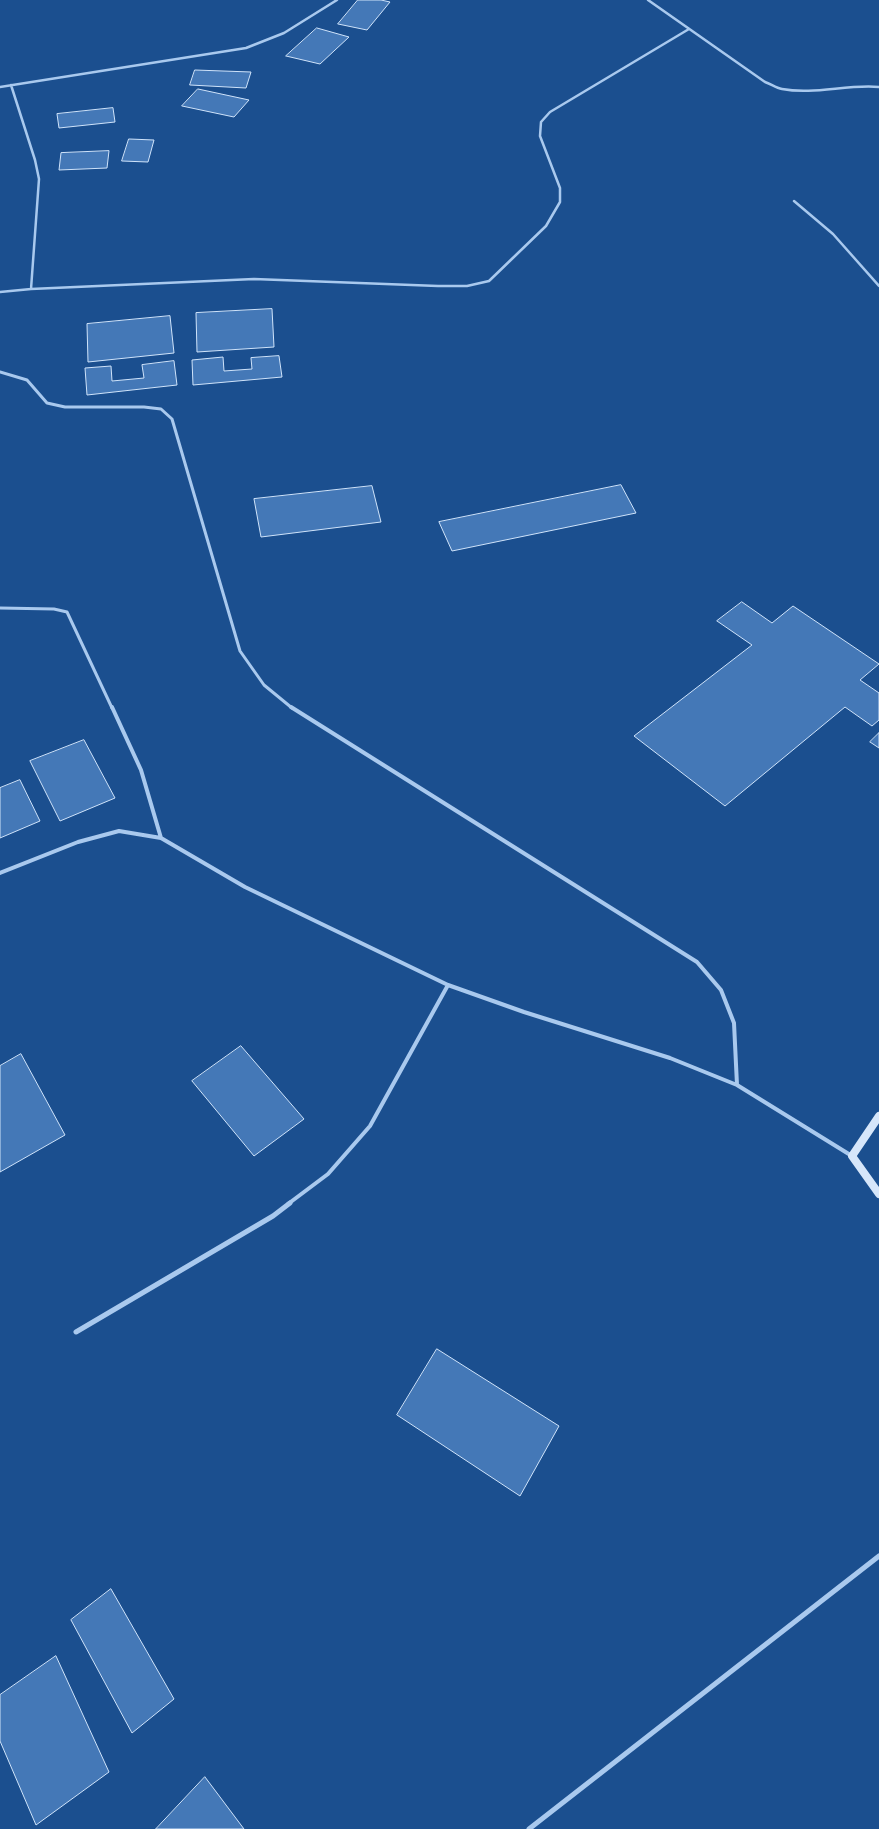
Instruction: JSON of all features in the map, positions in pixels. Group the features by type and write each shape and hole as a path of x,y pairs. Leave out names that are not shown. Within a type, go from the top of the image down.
{"street":[{"path":"0,87 216,54 250,47 287,32 337,0"},
{"path":"648,0 765,82 781,88 799,90 867,85 879,87"},
{"path":"0,292 31,288 254,279 438,286 467,286 489,281 546,226 560,202 560,188 540,136 541,122 550,112 689,29"},
{"path":"11,85 35,160 39,179 31,288"},
{"path":"794,201 833,234 879,286"},
{"path":"0,372 27,380 47,403 65,407 144,407 160,410 172,419 240,651 264,685 296,711 698,962 721,990 734,1023 737,1085"},
{"path":"0,608 54,609 66,612 73,622 141,770 161,838"},
{"path":"0,872 78,842 119,831 161,838 245,887 448,985 524,1012 670,1058 737,1085 852,1156 879,1194"},
{"path":"76,1332 273,1216 328,1174 370,1126 448,985"},
{"path":"852,1156 879,1116"},
{"path":"529,1829 879,1556"}],"building":[{"path":"358,0 381,0 390,2 367,30 338,24"},
{"path":"317,28 349,37 320,64 286,56"},
{"path":"195,70 251,72 246,88 190,85"},
{"path":"198,89 249,100 234,117 182,106"},
{"path":"113,108 115,122 59,128 57,114"},
{"path":"129,139 154,140 148,162 122,161"},
{"path":"109,151 107,168 59,170 61,153"},
{"path":"272,309 274,347 197,352 196,313"},
{"path":"170,316 174,353 88,362 87,324"},
{"path":"279,356 282,377 193,385 192,360 223,357 224,371 252,369 251,358"},
{"path":"174,361 177,385 87,395 85,368 111,366 112,381 144,378 142,365"},
{"path":"621,485 636,513 452,551 439,522"},
{"path":"372,486 381,522 261,537 254,499"},
{"path":"742,602 772,623 793,606 879,664 860,680 879,693 879,720 872,726 845,707 725,806 634,736 752,645 717,621"},
{"path":"879,733 879,748 870,742"},
{"path":"84,740 115,798 60,821 30,761"},
{"path":"20,780 40,821 0,838 0,788"},
{"path":"241,1046 304,1119 254,1156 192,1081"},
{"path":"21,1054 65,1135 0,1172 0,1066"},
{"path":"437,1349 559,1426 520,1496 397,1415"},
{"path":"111,1589 174,1699 132,1733 71,1620"},
{"path":"56,1656 109,1772 36,1825 0,1741 0,1695"},
{"path":"205,1777 244,1829 156,1829"}]}
